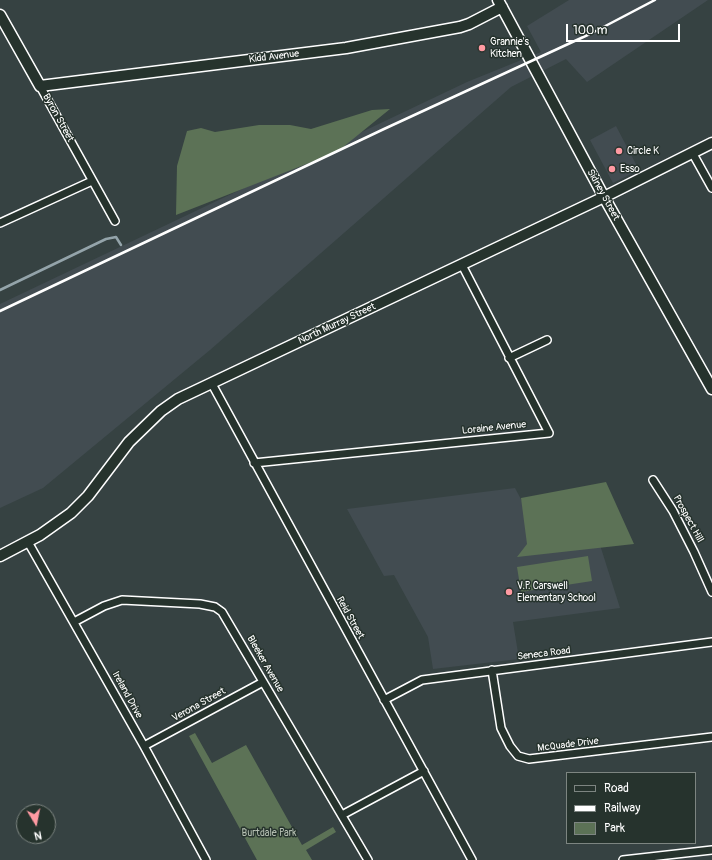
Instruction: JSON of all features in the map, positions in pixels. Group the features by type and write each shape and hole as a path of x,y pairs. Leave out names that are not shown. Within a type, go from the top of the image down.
{"street":[{"name":"Kidd Avenue","path":"40,86 346,48 460,27 469,24 500,3"},
{"name":"Sidney Street","path":"500,3 604,198 712,389"},
{"name":"Byron Street","path":"0,15 115,221"},
{"name":"North Murray Street","path":"0,556 28,542 62,520 80,504 129,442 161,411 178,399 604,198 712,143"},
{"path":"693,154 712,188"},
{"path":"0,223 92,181"},
{"name":"Loraine Avenue","path":"254,463 548,433 462,265"},
{"path":"509,358 547,340"},
{"name":"Reid Street","path":"212,384 472,860"},
{"name":"Prospect Hill","path":"654,480 673,511 712,592"},
{"name":"Ireland Drive","path":"28,542 144,746 206,860"},
{"name":"Bleeker Avenue","path":"74,622 104,606 122,600 200,604 216,608 222,612 368,860"},
{"name":"Seneca Road","path":"384,700 422,680 712,642"},
{"name":"McQuade Drive","path":"492,670 501,728 510,746 518,756 529,760 712,737"},
{"name":"Verona Street","path":"144,746 263,682"},
{"path":"342,815 424,771"},
{"path":"623,860 712,850"}],"shaded area":[{"path":"569,0 708,0 587,82 566,59 511,87 210,350 43,488 0,508 0,304 467,82 541,52 527,26"},
{"path":"616,126 639,170 613,183 590,140"},
{"name":"V.P. Carswell Elementary School","path":"515,488 549,552 600,545 620,608 513,622 519,659 433,669 428,637 394,575 384,576 347,509"}],"green space":[{"path":"390,109 337,152 176,215 177,166 187,131 201,128 215,132 259,125 290,125 311,129 372,110"},
{"path":"606,482 634,544 517,557 527,544 521,498"},
{"path":"588,556 592,581 521,592 517,567"},
{"name":"Burtdale Park","path":"195,733 212,763 246,745 302,845 333,827 336,832 306,850 312,860 257,860 189,736"}],"waterway":[{"path":"0,290 106,239 116,237 121,245"}],"railway":[{"path":"0,311 384,129 592,33 655,0"}],"place":[{"name":"Grannie's Kitchen","path":"482,48"},
{"name":"Circle K","path":"619,151"},
{"name":"Esso","path":"612,169"},
{"name":"V.P. Carswell Elementary School","path":"509,592"}]}
